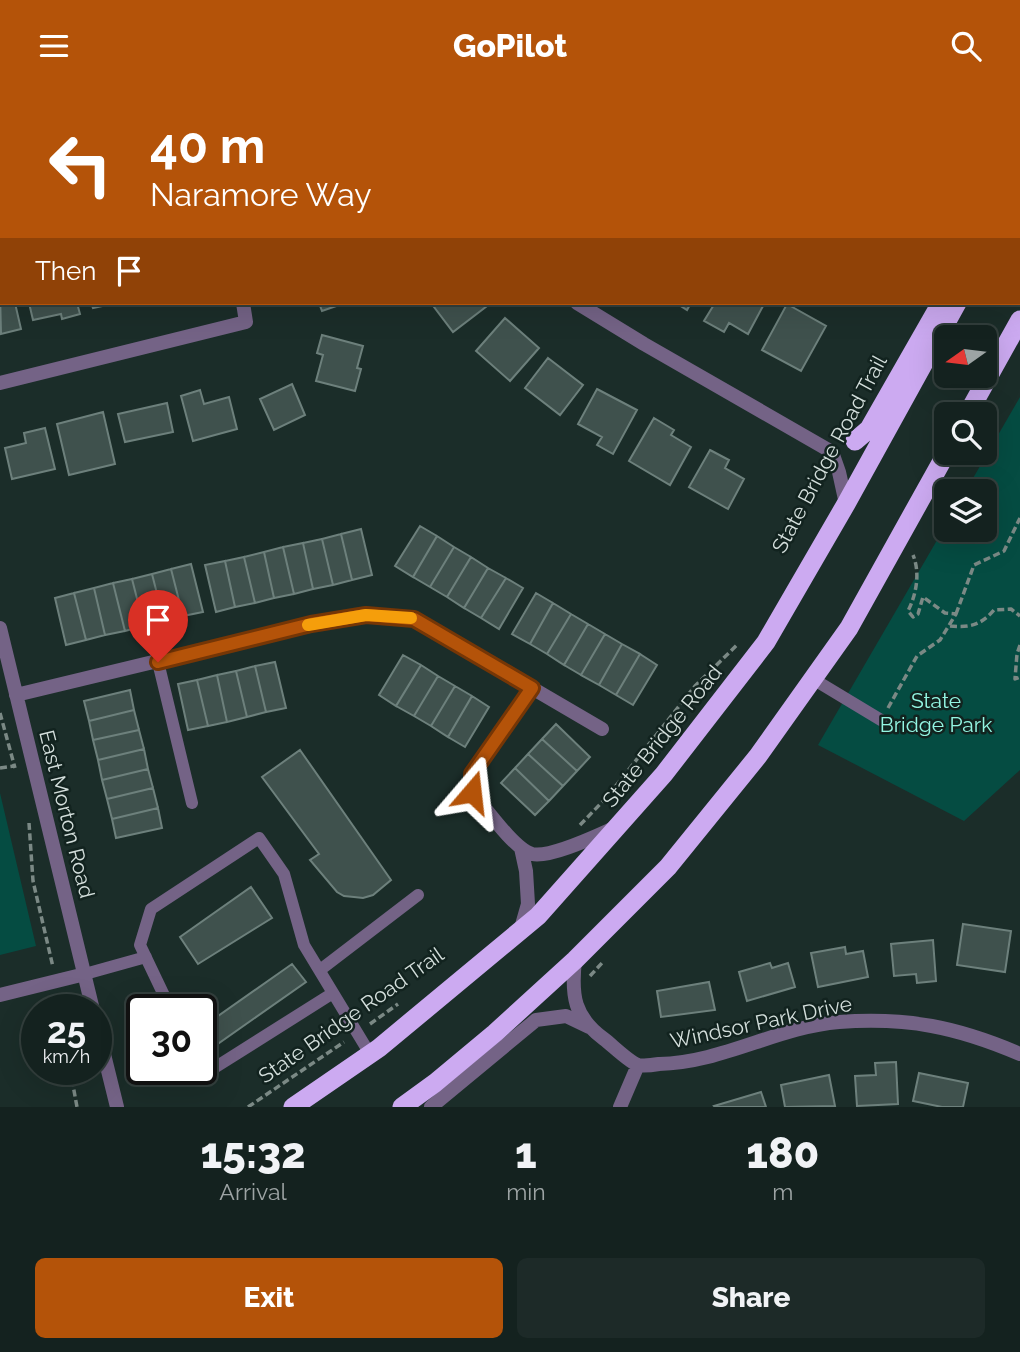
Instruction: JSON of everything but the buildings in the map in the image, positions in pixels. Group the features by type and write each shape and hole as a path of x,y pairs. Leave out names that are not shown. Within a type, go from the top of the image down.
{"highway":[{"path":"855,441 869,429 940,305"},
{"name":"State Bridge Road","path":"293,1107 370,1055 538,916 664,774 766,642 956,305"},
{"path":"974,402 1020,320"},
{"path":"402,1107 495,1033 575,960 668,867 758,756 849,628 940,465"}],"street":[{"path":"0,383 246,322 243,305"},
{"path":"580,305 832,452 846,504"},
{"path":"832,452 855,441"},
{"path":"16,695 311,624 366,615 414,619 602,729"},
{"name":"East Morton Road","path":"0,628 89,994"},
{"path":"532,688 472,774 472,792 521,848 534,855 570,847 618,826"},
{"path":"520,932 528,904 526,871 521,848"},
{"path":"575,960 572,985 574,999 589,1027"},
{"path":"0,995 85,974"},
{"path":"432,1107 536,1020 566,1016 589,1027 638,1065 620,1107"},
{"name":"Windsor Park Drive","path":"638,1065 691,1062 793,1032 835,1023 878,1020 915,1022 978,1036 1020,1054"},
{"path":"112,1085 117,1107"}],"lane":[{"path":"158,662 192,803"},
{"path":"813,679 881,720"},
{"path":"163,994 140,945 151,909 259,838 284,874 304,945 370,1055"},
{"path":"320,970 418,895"},
{"path":"85,974 146,957"},
{"path":"217,1066 333,993"}],"path":[{"path":"881,720 917,656 940,640 949,626 974,565 1004,551 1020,519"},
{"path":"908,551 914,556 917,576 915,597 908,611 913,617 918,614 923,597 945,613 956,614"},
{"path":"949,626 964,627 984,622 995,610 1011,609 1020,615"},
{"path":"575,829 607,797 695,687 745,636"},
{"path":"1020,645 1015,679 1020,677"},
{"path":"0,713 17,777"},
{"path":"0,739 6,736"},
{"path":"0,768 14,766"},
{"path":"29,821 33,881 60,994"},
{"name":"State Bridge Road Trail","path":"248,1107 402,1002"},
{"path":"73,1085 77,1107"}],"green space":[{"name":"State Bridge Park","path":"1020,397 1020,770 964,821 818,745 936,542 997,542 997,479 973,479 981,465 997,465 997,437"},
{"path":"0,793 36,946 0,955"}],"slow traffic":[{"path":"308,625 366,615 411,618"}],"route":[{"path":"158,662 311,624 366,615 414,619 532,688 472,774 472,792"}]}
